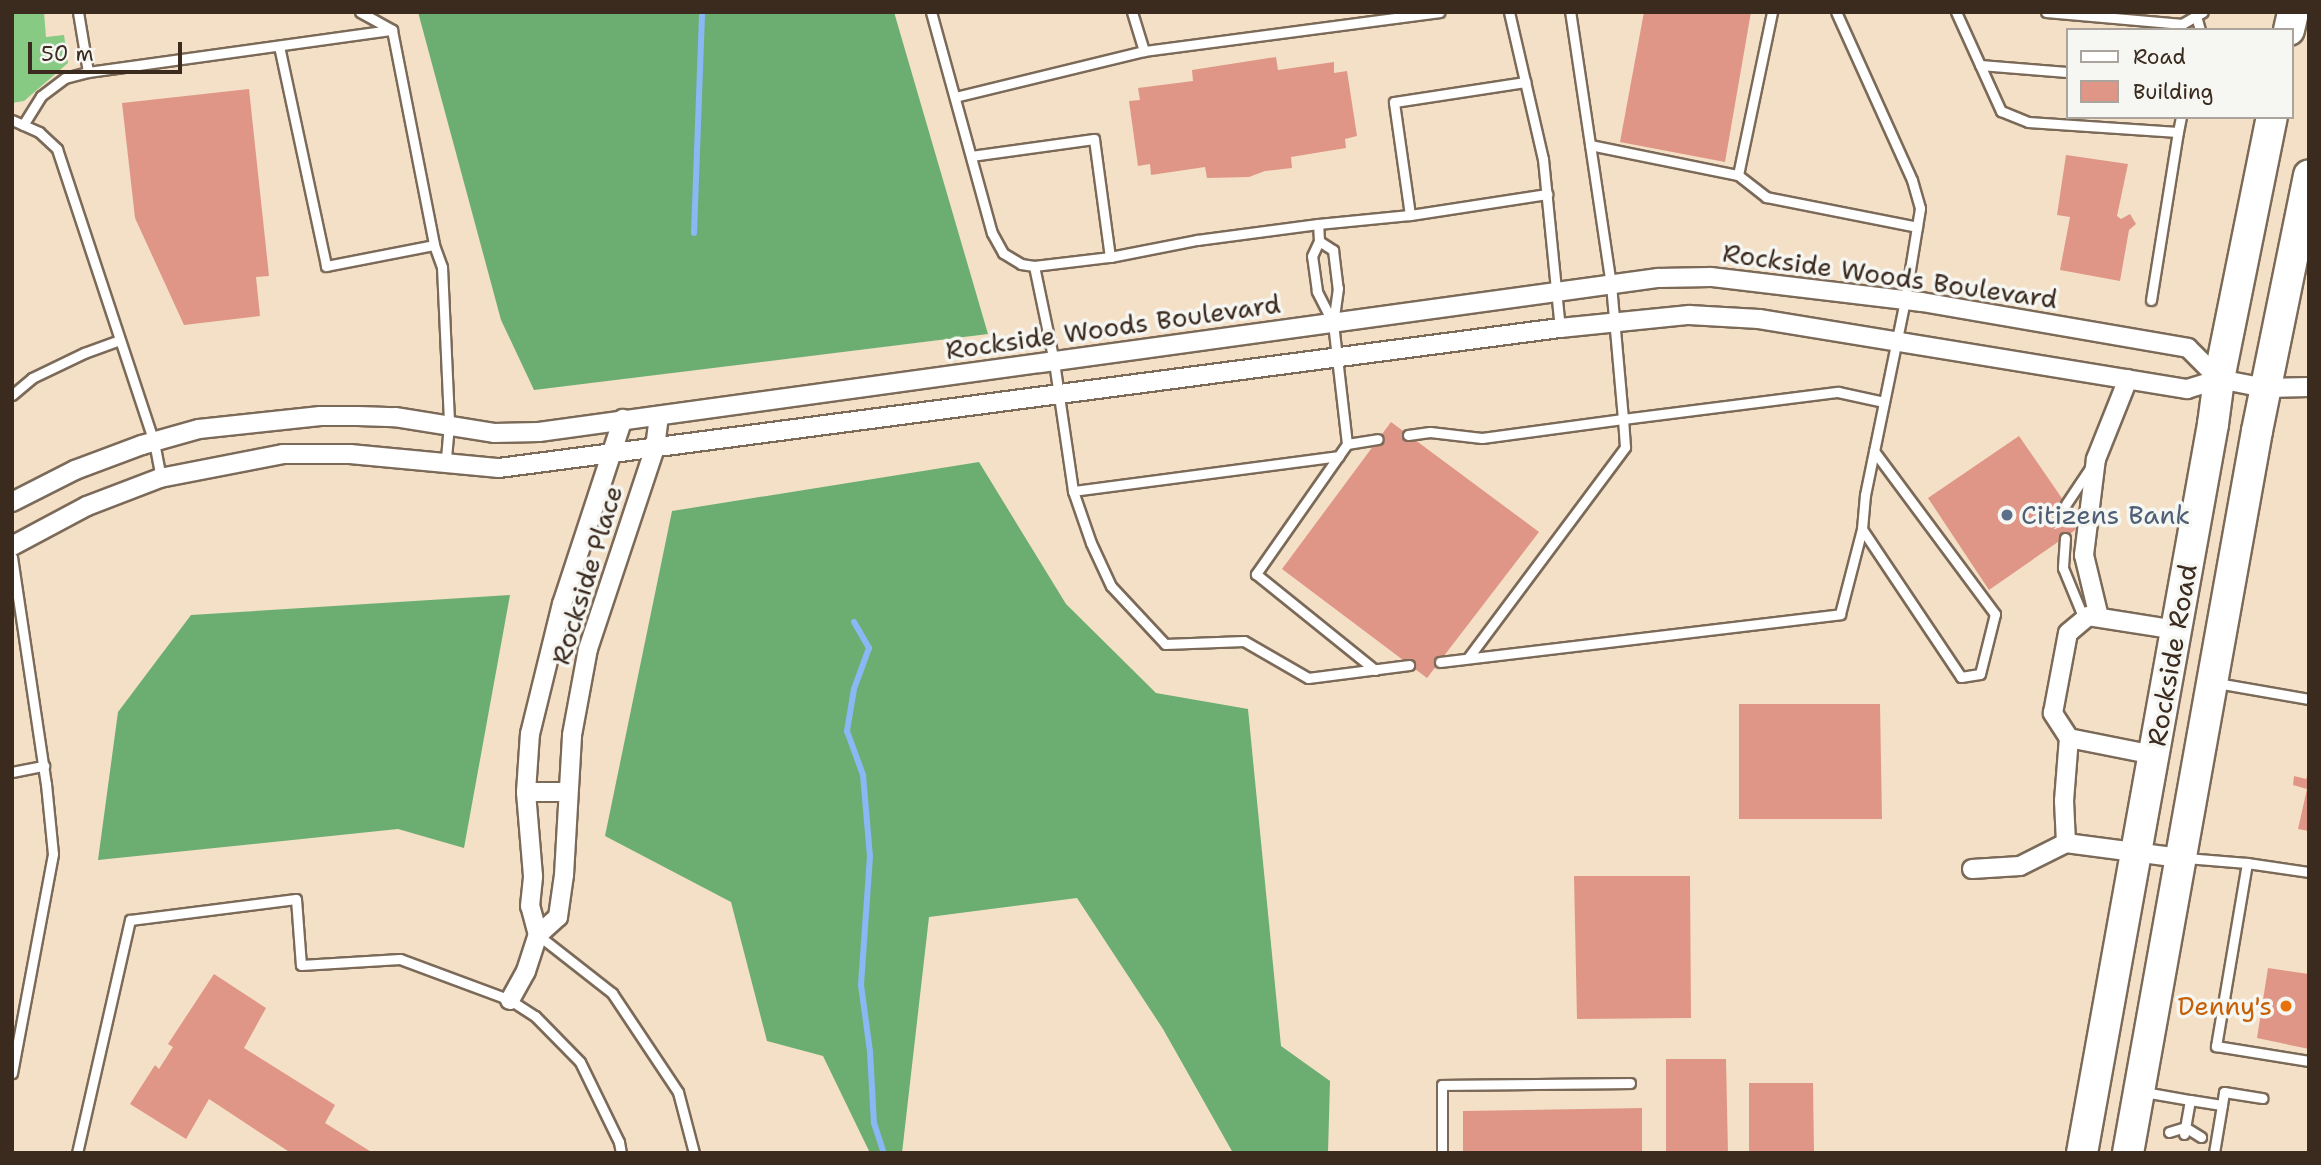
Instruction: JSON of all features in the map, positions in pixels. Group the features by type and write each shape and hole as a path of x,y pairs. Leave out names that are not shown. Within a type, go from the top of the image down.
{"main road":[{"name":"Rockside Road","path":"2082,1153 2219,379 2272,119"},
{"name":"Rockside Road","path":"2128,1153 2265,388 2309,175"}],"street":[{"name":"Rockside Woods Boulevard","path":"12,502 75,470 200,429 320,416 395,417 494,432 539,432 1658,278 1711,277 1905,299 2188,348 2219,379"},
{"path":"12,546 87,506 162,477 283,454 350,454 499,468 1560,328 1689,315 1759,319 2187,389 2219,379 2265,388 2309,387"},
{"path":"2091,618 2084,555 2096,459 2128,379"},
{"name":"Rockside Place","path":"538,935 558,917 564,875 566,792 572,734 588,649 655,448 659,416"},
{"path":"510,1000 526,971 538,935 530,906 533,876 526,792 530,734 546,662 623,419"},
{"path":"2066,843 2064,801 2070,738 2053,713 2068,633 2091,618 2176,630"},
{"path":"2070,738 2154,755"},
{"path":"526,792 566,792"},
{"path":"1972,869 2020,866 2066,843 2136,850 2180,858"}],"lane":[{"path":"78,12 88,72"},
{"path":"360,12 392,30 434,245 442,267 449,424 446,462"},
{"path":"931,12 998,243 1003,253 1034,266 1110,257 1197,240 1410,215 1547,194"},
{"path":"1132,12 1144,51"},
{"path":"955,97 1144,51 1439,12"},
{"path":"1509,12 1543,159 1560,328"},
{"path":"1468,658 1625,447 1611,285 1570,12"},
{"path":"1738,175 1772,12"},
{"path":"1440,662 1840,614 1862,529 1920,208 1912,180 1836,12"},
{"path":"1956,12 2001,111 2028,122 2178,132"},
{"path":"2046,12 2182,24 2200,14"},
{"path":"23,125 41,96 65,78 88,72 392,30"},
{"path":"279,46 326,266 434,245"},
{"path":"1980,65 2066,72"},
{"path":"1410,215 1394,102 1525,82"},
{"path":"2151,300 2181,119"},
{"path":"12,120 39,132 57,149 154,442 162,477"},
{"path":"971,156 1094,139 1110,257"},
{"path":"1590,145 1738,175 1766,197 1917,227"},
{"path":"1318,224 1320,241 1312,256 1317,291 1333,323"},
{"path":"1320,241 1333,250 1338,288 1333,323 1348,444"},
{"path":"1034,266 1054,362 1073,491 1091,543 1111,586 1165,645 1244,641 1308,678 1409,665"},
{"path":"12,395 32,378 84,353 120,340"},
{"path":"1408,435 1430,432 1482,438 1838,392 1884,402"},
{"path":"1374,670 1256,574 1348,444 1378,439"},
{"path":"1862,529 1961,677 1980,674 1995,614 1874,452"},
{"path":"1073,491 1339,456"},
{"path":"2066,504 2096,459"},
{"path":"2065,538 2063,568 2091,618"},
{"path":"12,557 44,766 53,854 12,1073"},
{"path":"2212,682 2309,699"},
{"path":"12,772 44,766"},
{"path":"2180,858 2247,863 2309,872"},
{"path":"2247,863 2216,1046 2309,1061"},
{"path":"77,1153 130,920 296,899 302,965 400,959 510,1000 535,1016 580,1062 621,1153"},
{"path":"538,935 612,993 678,1092 694,1153"},
{"path":"1442,1153 1442,1086 1630,1083"},
{"path":"2139,1091 2222,1104"},
{"path":"2214,1153 2224,1092 2263,1098"},
{"path":"2184,1131 2190,1100"},
{"path":"2169,1132 2184,1131 2201,1137"}],"green space":[{"path":"12,12 44,12 46,37 64,35 68,63 24,101 12,103"},
{"path":"418,12 894,12 988,334 534,390 501,320"},
{"path":"979,462 1066,604 1156,693 1248,709 1281,1046 1330,1081 1328,1153 1233,1153 1163,1029 1077,898 929,917 902,1153 870,1153 823,1056 767,1041 731,902 605,836 672,511"},
{"path":"510,595 464,848 398,829 98,860 118,712 191,615"}],"building":[{"path":"1644,12 1751,12 1725,162 1620,142"},
{"path":"1276,57 1278,70 1334,62 1334,73 1347,71 1357,136 1345,139 1346,148 1291,157 1292,168 1265,171 1249,177 1207,178 1205,167 1151,175 1150,164 1138,166 1129,101 1140,100 1138,88 1193,81 1192,70"},
{"path":"249,89 269,276 256,277 260,316 184,325 135,218 122,103"},
{"path":"2066,155 2128,164 2117,216 2121,219 2130,214 2136,224 2129,230 2120,281 2060,270 2070,217 2057,215"},
{"path":"1391,422 1539,532 1427,678 1282,569"},
{"name":"Citizens Bank","path":"2019,436 2081,526 1989,590 1928,498"},
{"path":"1739,704 1880,704 1882,819 1739,819"},
{"path":"2308,774 2309,831 2298,829 2307,789 2293,785 2294,776 2306,779"},
{"path":"1574,876 1690,876 1691,1018 1577,1019"},
{"name":"Denny's","path":"2268,968 2309,974 2309,1049 2257,1038"},
{"path":"214,974 266,1008 244,1048 335,1105 325,1123 373,1153 291,1153 209,1099 186,1139 130,1104 155,1065 159,1069 173,1047 168,1044"},
{"path":"1666,1059 1726,1059 1728,1153 1666,1153"},
{"path":"1749,1083 1813,1083 1814,1153 1749,1153"},
{"path":"1642,1108 1642,1153 1463,1153 1463,1111"}],"waterway":[{"path":"694,233 702,12"},
{"path":"854,622 869,648 854,689 847,731 863,775 870,856 861,985 870,1052 874,1123 884,1153"}],"place":[{"name":"Citizens Bank","path":"2007,515"},
{"name":"Denny's","path":"2286,1006"}]}
